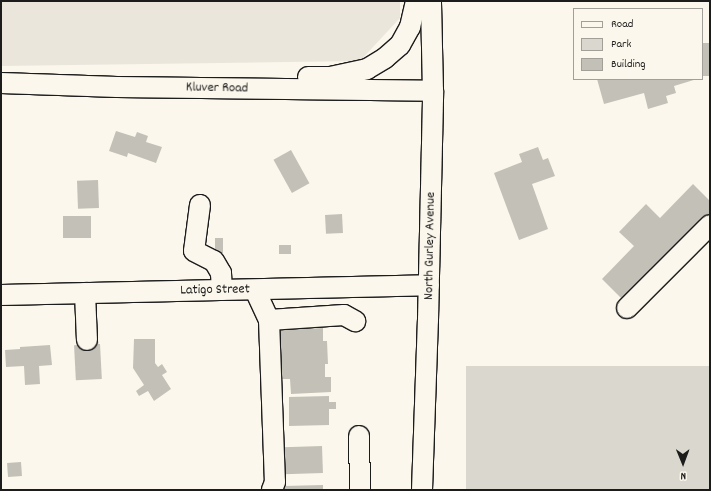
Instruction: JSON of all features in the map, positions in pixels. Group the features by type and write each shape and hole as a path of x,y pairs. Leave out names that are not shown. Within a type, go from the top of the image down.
{"street":[{"path":"117,87 170,77 330,77 367,69 385,58 400,45 410,27 416,1"},
{"name":"North Gurley Avenue","path":"422,490 429,286 433,91 430,1"},
{"name":"Kluver Road","path":"1,82 117,87 433,91"},
{"path":"200,205 194,251 214,261 221,273 222,290"},
{"path":"627,308 710,225"},
{"name":"Latigo Street","path":"1,295 429,286"},
{"path":"255,290 268,320 275,482 272,490"},
{"path":"85,293 87,340"},
{"path":"268,320 344,315 355,321"},
{"path":"359,436 360,490"}],"shaded area":[{"path":"1,1 400,1 400,18 360,61 1,66"}],"green space":[{"path":"466,366 710,366 710,490 466,490"}],"building":[{"path":"703,43 710,43 710,76 703,76"},
{"path":"597,80 694,80 674,86 676,93 666,96 668,103 648,109 644,93 604,104"},
{"path":"116,131 135,137 137,132 148,136 146,142 162,147 156,163 128,153 127,157 109,151"},
{"path":"538,147 543,160 548,158 555,176 532,184 548,229 519,240 494,173 522,162 519,154"},
{"path":"291,150 309,183 292,193 274,160"},
{"path":"98,180 99,208 78,209 77,181"},
{"path":"693,184 710,201 710,214 625,302 602,279 634,246 619,232 646,204 660,218"},
{"path":"342,214 343,233 326,234 325,215"},
{"path":"63,216 91,216 91,238 63,238"},
{"path":"215,238 223,238 223,253 215,253"},
{"path":"279,245 291,245 291,254 279,254"},
{"path":"323,328 323,341 327,341 328,364 325,364 325,377 331,377 331,392 291,394 290,379 281,379 279,330"},
{"path":"134,339 155,339 155,363 158,367 162,364 167,372 162,375 171,389 154,401 148,391 139,396 136,391 144,385 133,368"},
{"path":"100,344 102,379 76,380 74,345"},
{"path":"50,345 52,365 39,366 40,384 25,385 24,366 6,367 5,350 20,349 20,347"},
{"path":"329,396 329,402 336,402 336,409 329,409 329,425 289,426 289,397"},
{"path":"322,446 323,473 284,474 283,447"},
{"path":"21,462 22,476 8,477 7,463"},
{"path":"323,485 323,490 284,490 284,486"}]}
